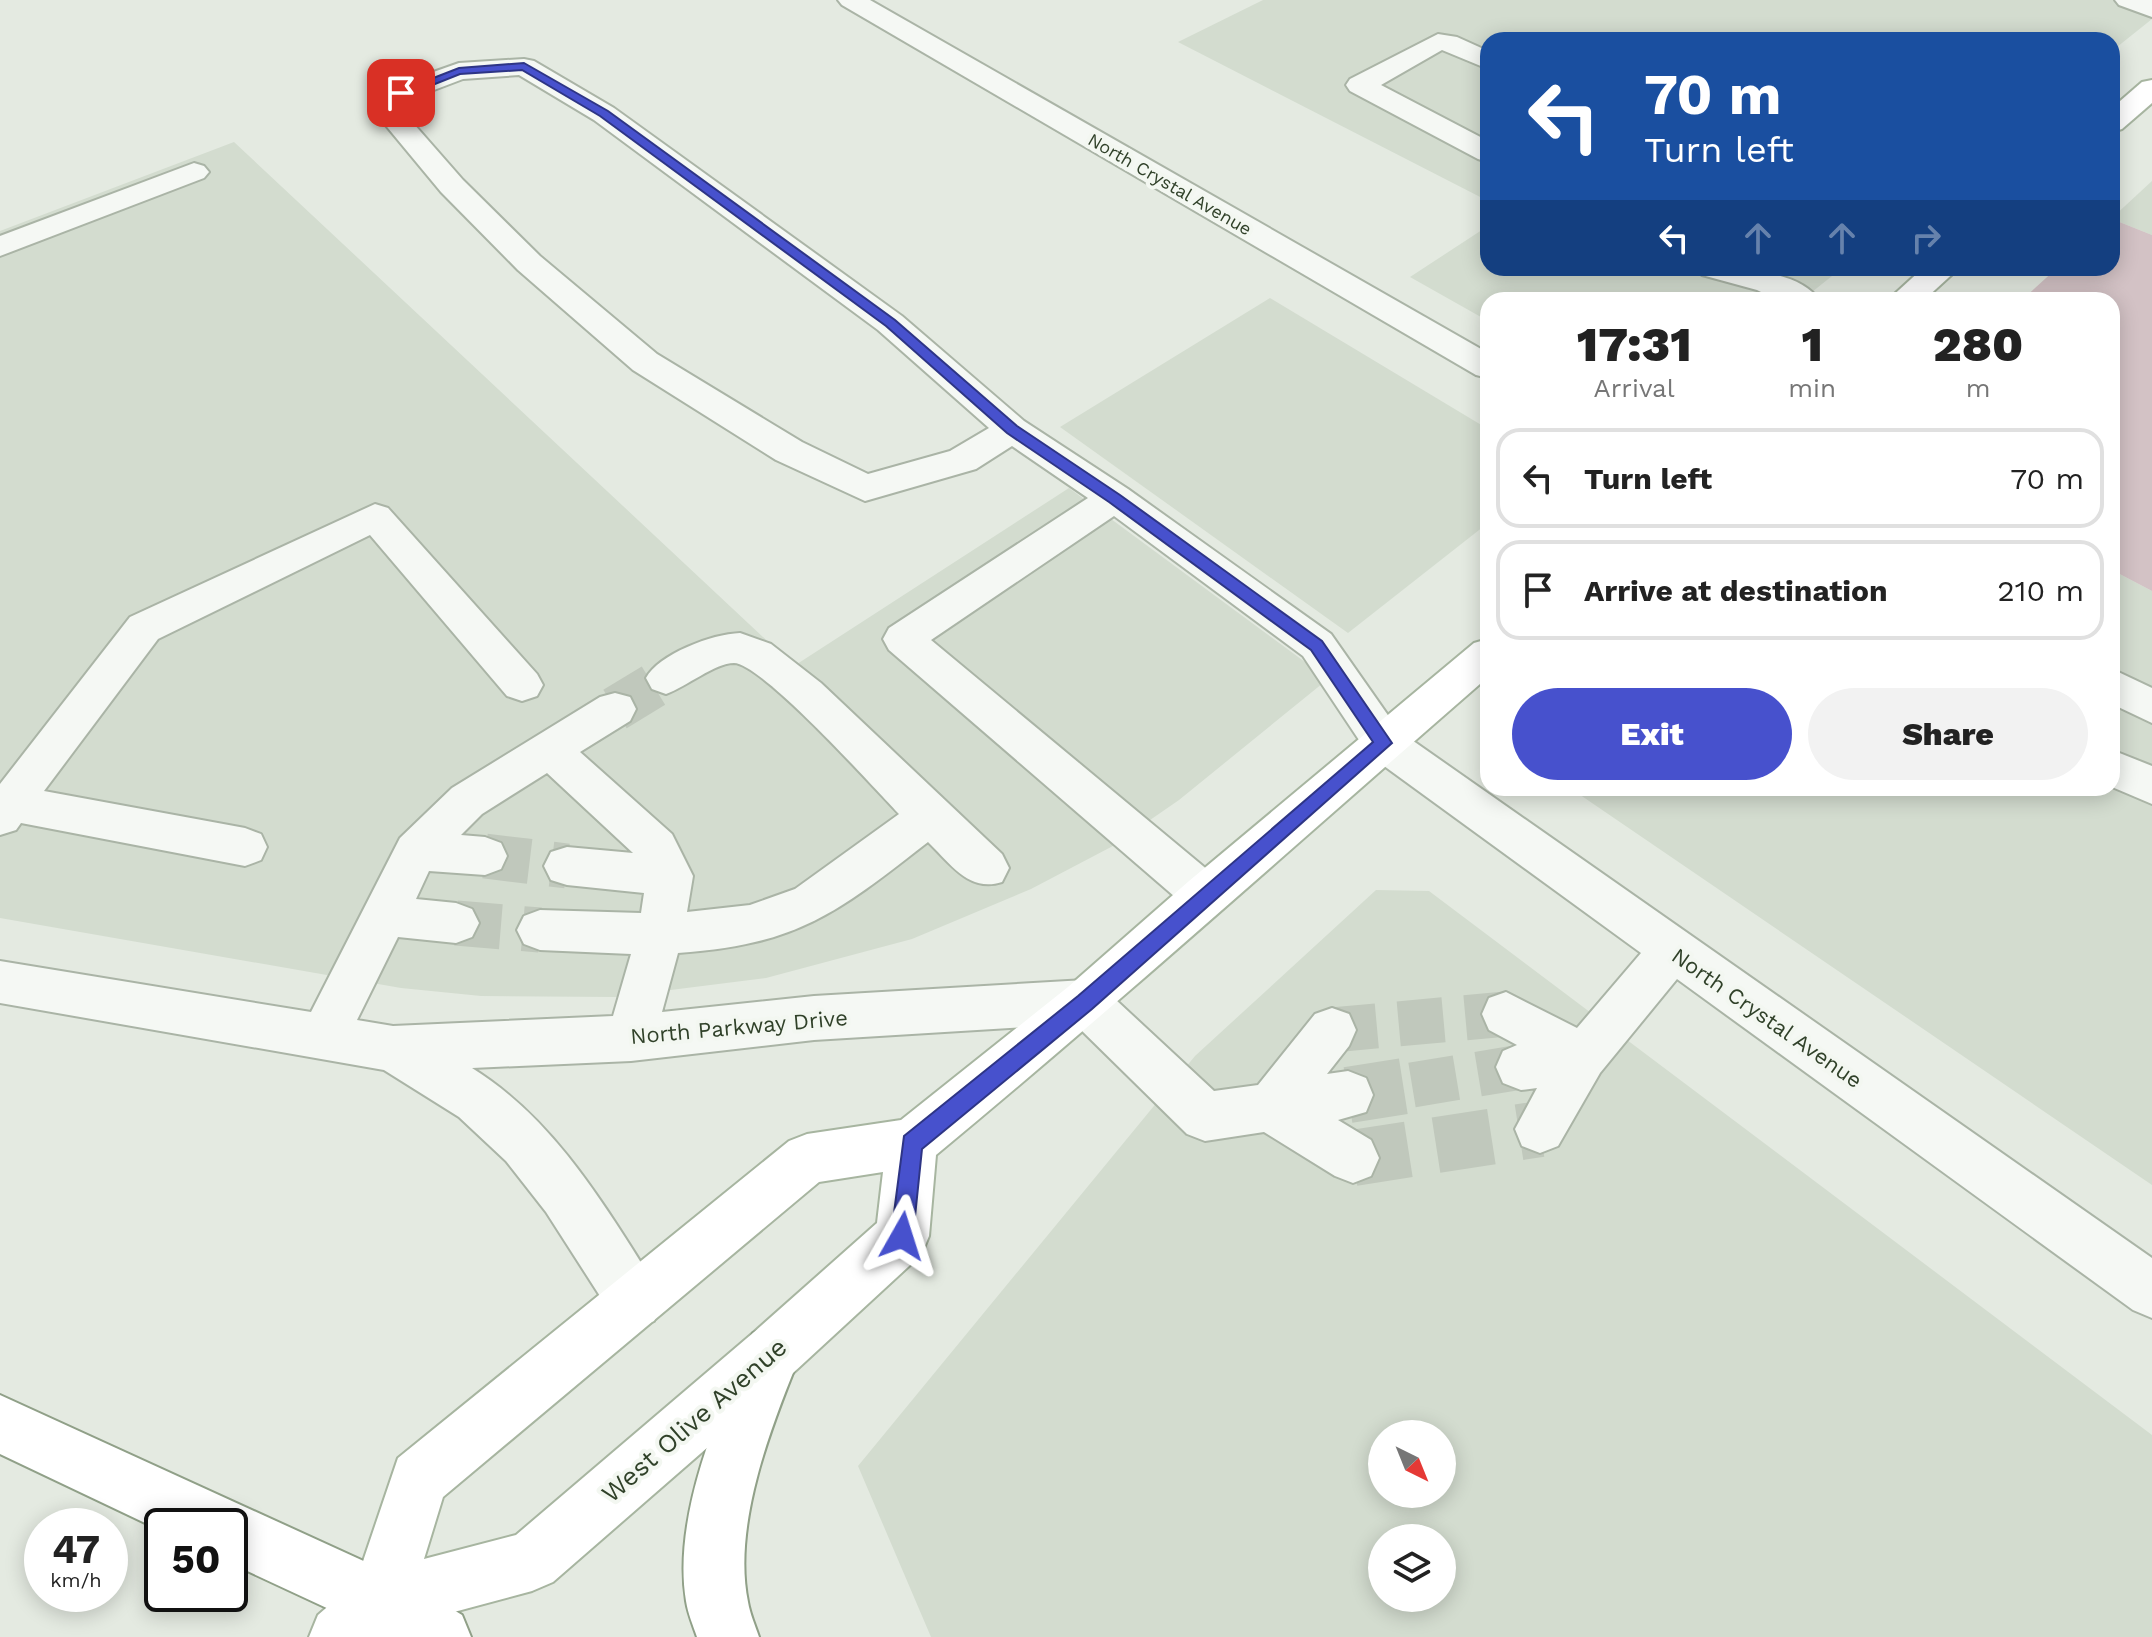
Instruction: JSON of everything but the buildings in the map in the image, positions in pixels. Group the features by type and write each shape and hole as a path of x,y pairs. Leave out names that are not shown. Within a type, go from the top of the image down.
{"main road":[{"path":"2120,116 2152,88"},
{"path":"1913,292 1930,276"},
{"path":"360,1619 419,1479 807,1159 912,1143 1085,1002 1205,895 1480,661"},
{"name":"West Olive Avenue","path":"360,1619 532,1561 773,1353 902,1236 912,1143"},
{"path":"728,1637 716,1598 720,1499 742,1423 773,1353"},
{"path":"0,1424 180,1508"},
{"path":"248,1544 360,1619 440,1637"}],"street":[{"name":"North Crystal Avenue","path":"851,0 1480,362"},
{"path":"2128,0 2152,9"},
{"path":"1480,57 1448,43 1438,42 1360,85 1480,149"},
{"name":"North Crystal Avenue","path":"1012,429 963,460 865,488 789,451 645,362 529,263 452,186 392,116 401,93 459,71 524,67 604,114 890,323 1012,429 1115,498 1317,645 1384,743 2152,1291"},
{"path":"0,247 194,172"},
{"path":"1742,276 1787,292"},
{"path":"1115,498 903,639 1205,895"},
{"path":"245,847 5,810 144,628 375,517 522,685"},
{"path":"666,678 715,653 739,648 758,654 789,679 986,868"},
{"path":"2120,689 2152,707"},
{"path":"323,1038 416,851 467,801 615,709"},
{"path":"549,749 656,847 670,876 660,934 631,1038"},
{"path":"2120,771 2152,786"},
{"path":"540,930 660,934 764,923 809,903 929,816"},
{"path":"416,851 485,856"},
{"path":"567,866 670,876"},
{"path":"385,916 456,923"},
{"path":"1540,1129 1583,1057 1672,951"},
{"name":"North Parkway Drive","path":"0,982 393,1049 631,1038 814,1018 1085,1002"},
{"path":"1085,1002 1205,1117 1348,1095"},
{"path":"1506,1014 1583,1057"},
{"path":"1271,1108 1332,1030"},
{"name":"North Parkway Drive","path":"393,1049 476,1100 518,1137 589,1231 635,1302"},
{"path":"1521,1067 1583,1057"},
{"path":"1271,1108 1353,1158"}],"shaded area":[{"path":"1263,0 2152,0 2152,19 2120,45 2120,32 1480,32 1480,197 1178,42"},
{"path":"234,142 794,666 1069,488 1328,679 1179,800 1111,847 1031,889 912,939 766,978 615,997 481,996 401,988 0,918 0,231"},
{"path":"2152,181 2152,235 2120,222 2120,211"},
{"path":"2120,222 2152,235 2152,591 2120,574 2120,292 2031,292 2048,276 2120,276"},
{"path":"1480,231 1480,276 1832,276 1812,292 1480,292 1480,316 1410,277"},
{"path":"1270,298 1480,424 1480,529 1348,633 1060,427"},
{"path":"2120,574 2152,591 2152,1185 1582,796 2120,796"},
{"path":"1376,890 1429,891 2152,1435 2152,1637 931,1637 858,1466 1195,1056"}],"tunnel":[{"path":"615,709 666,678"},
{"path":"485,856 567,866"},
{"path":"456,923 540,930"},
{"path":"1332,1030 1506,1014"},
{"path":"1412,1085 1521,1067"},
{"path":"1348,1095 1424,1083"},
{"path":"1353,1158 1540,1129"}],"route":[{"path":"401,93 459,71 524,67 604,114 890,323 1012,429 1115,498 1317,645 1384,743 1085,1002 912,1143 902,1236"}]}
